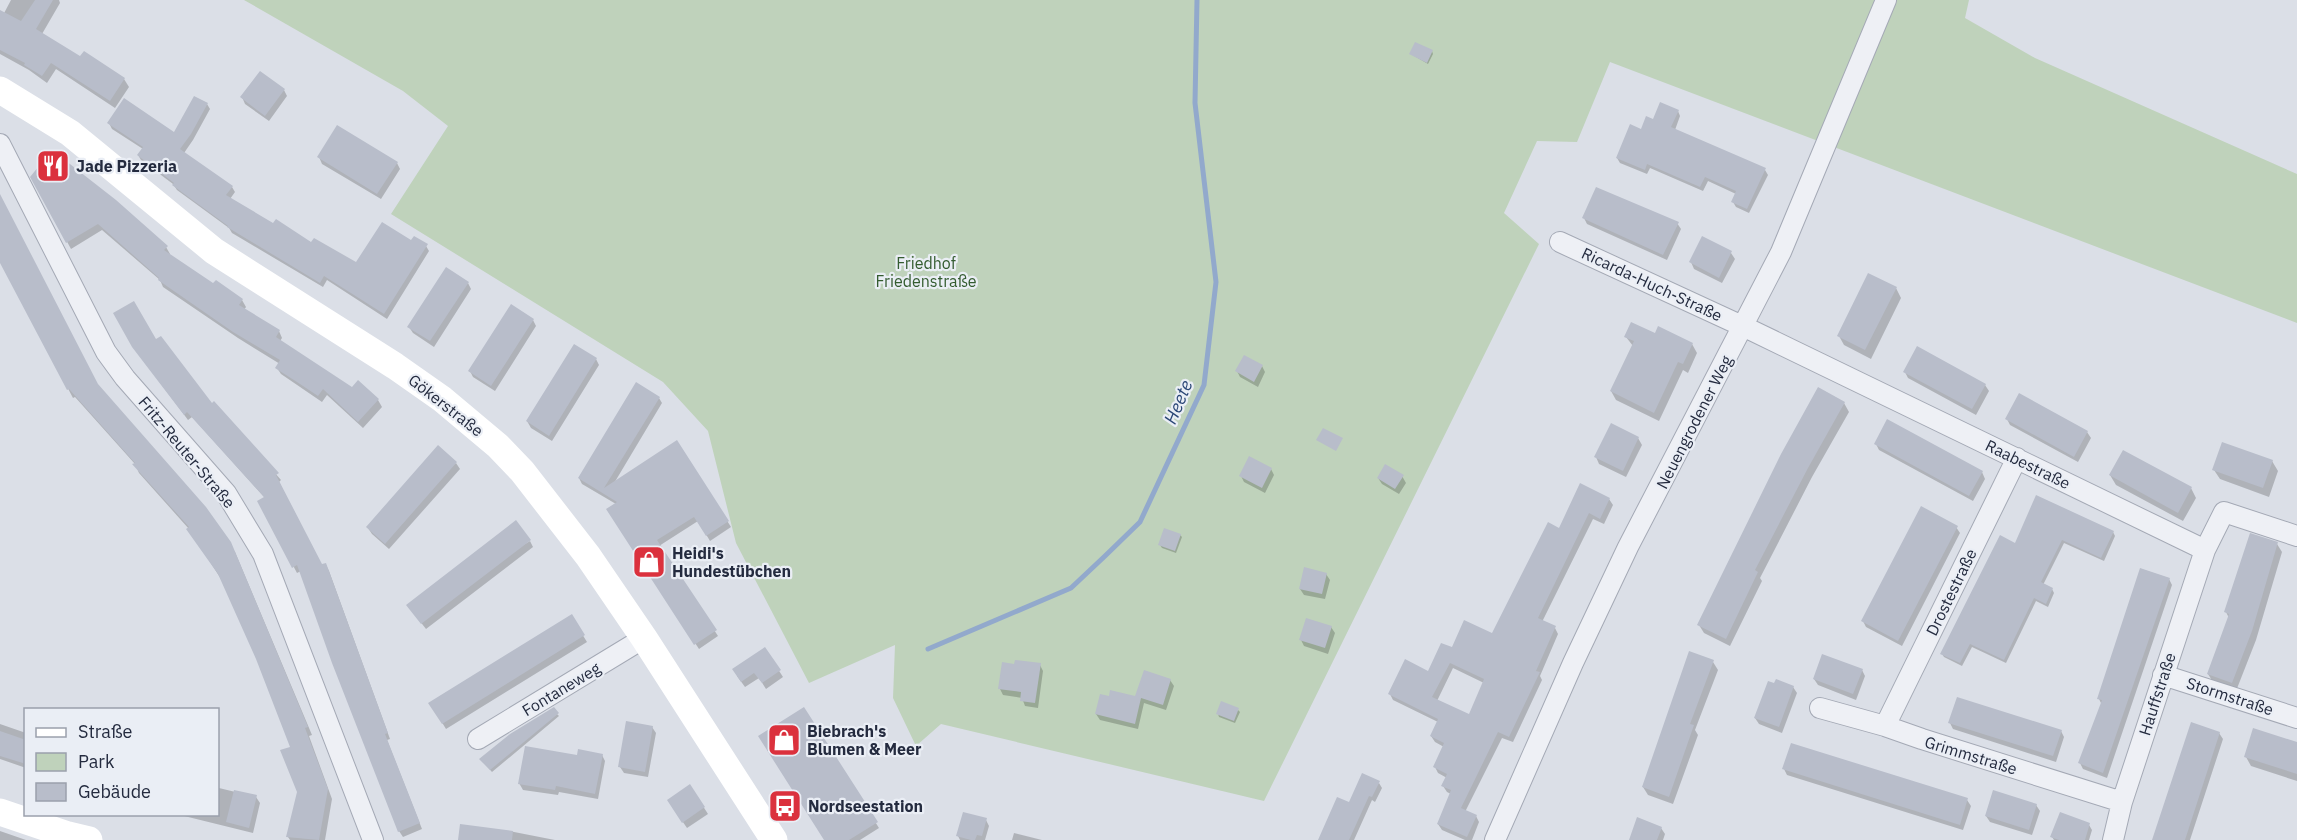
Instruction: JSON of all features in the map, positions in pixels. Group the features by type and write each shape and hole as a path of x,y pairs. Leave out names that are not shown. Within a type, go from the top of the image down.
{"main road":[{"name":"Gökerstraße","path":"0,90 70,134 213,251 395,366 442,399 498,446 522,471 570,530 645,638 774,840"},
{"path":"0,812 89,840"}],"street":[{"name":"Neuengrodener Weg","path":"1495,840 1573,663 1618,568 1781,252 1886,0"},
{"name":"Fritz-Reuter-Straße","path":"0,144 106,352 125,378 225,494 263,554 373,840"},
{"name":"Ricarda-Huch-Straße","path":"1560,242 1743,326"},
{"name":"Raabestraße","path":"1743,326 2205,550"},
{"name":"Drostestraße","path":"1885,726 2017,458"},
{"path":"2205,550 2224,512 2297,536"},
{"name":"Hauffstraße","path":"2114,840 2122,802 2205,550"},
{"name":"Fontaneweg","path":"478,739 645,638"},
{"name":"Stormstraße","path":"2163,675 2297,718"},
{"name":"Grimmstraße","path":"1820,708 1885,726 2122,802"}],"green space":[{"name":"Friedhof Friedenstraße","path":"244,0 1969,0 1965,18 2035,58 2297,174 2297,323 1610,62 1577,142 1537,141 1504,213 1539,244 1264,801 941,724 916,746 893,698 895,645 809,683 736,543 708,431 663,382 391,214 448,126 403,91"}],"building":[{"path":"35,0 53,0 36,29 80,56 84,51 125,78 110,101 51,63 42,76 24,65 25,63 0,50 0,10 21,21"},
{"path":"1415,42 1433,50 1427,63 1409,54"},
{"path":"260,71 285,89 265,116 240,97"},
{"path":"194,96 208,103 180,149 233,186 226,195 273,223 276,219 311,242 314,238 356,262 382,222 411,240 414,236 428,244 384,314 324,276 320,283 227,227 137,155 143,147 107,123 124,98 174,132"},
{"path":"1660,102 1679,110 1671,127 1766,168 1747,209 1731,202 1736,191 1705,177 1700,187 1647,164 1645,170 1616,158 1630,124 1641,129 1646,116 1653,119"},
{"path":"337,125 398,162 377,194 317,157"},
{"path":"52,150 116,200 168,246 164,250 213,283 216,280 243,299 239,305 280,330 276,337 352,387 358,380 379,399 358,422 323,389 318,396 275,368 280,360 233,332 158,280 159,278 98,224 66,243 30,177"},
{"path":"1596,187 1679,222 1663,255 1582,218"},
{"path":"0,194 98,384 206,507 231,542 308,727 305,728 328,789 319,840 286,837 297,792 280,750 290,747 256,659 218,574 186,529 189,527 132,464 135,463 69,389 67,390 0,263"},
{"path":"1702,236 1732,251 1719,278 1689,262"},
{"path":"446,267 469,282 430,341 407,327"},
{"path":"1868,273 1897,287 1865,350 1837,336"},
{"path":"134,301 156,339 161,336 212,403 214,401 279,473 276,475 322,564 326,563 388,733 385,734 420,823 398,832 332,663 297,565 292,568 257,501 264,497 187,412 184,415 132,347 113,313"},
{"path":"511,304 534,319 491,386 468,371"},
{"path":"1631,322 1655,333 1658,326 1693,343 1683,364 1678,362 1654,413 1610,391 1634,341 1624,337"},
{"path":"574,344 597,358 549,436 526,421"},
{"path":"1917,346 1986,384 1972,409 1903,372"},
{"path":"1244,355 1263,365 1254,382 1235,371"},
{"path":"636,382 660,397 604,488 677,440 729,521 706,536 694,517 657,540 717,630 694,645 606,509 617,502 578,478"},
{"path":"1818,387 1845,402 1755,570 1758,572 1726,639 1697,625 1781,454"},
{"path":"2019,393 2088,431 2074,457 2005,419"},
{"path":"1887,419 1983,471 1969,496 1874,444"},
{"path":"1611,423 1639,437 1623,471 1594,457"},
{"path":"1323,428 1343,438 1336,451 1316,440"},
{"path":"2222,442 2273,460 2263,488 2212,470"},
{"path":"438,445 457,462 385,544 366,527"},
{"path":"2123,450 2192,487 2178,513 2109,475"},
{"path":"1249,456 1272,468 1262,488 1239,476"},
{"path":"1385,464 1404,475 1395,489 1377,478"},
{"path":"1580,483 1610,498 1600,519 1589,513 1538,618 1556,626 1536,671 1540,672 1509,737 1498,732 1461,808 1477,815 1467,837 1437,824 1451,790 1441,786 1447,774 1433,767 1444,743 1430,736 1438,719 1388,694 1405,659 1428,671 1441,643 1452,647 1464,620 1492,633 1548,522 1559,528","holes":["1450,663 1484,679 1469,714 1432,697"]},
{"path":"2036,495 2114,531 2101,558 2062,540 2041,582 2053,588 2046,604 2034,598 2004,660 1970,644 1960,663 1940,654 2000,535 2015,543"},
{"path":"1921,506 1958,526 1898,641 1861,621"},
{"path":"516,520 531,540 421,624 406,605"},
{"path":"1164,528 1181,534 1175,551 1158,545"},
{"path":"2250,533 2278,542 2252,631 2232,683 2207,674 2229,614 2224,612"},
{"path":"1304,567 1327,573 1322,594 1299,589"},
{"path":"2140,568 2170,578 2103,773 2078,763 2102,700 2097,699"},
{"path":"572,614 585,635 442,724 428,703"},
{"path":"1306,618 1332,626 1325,648 1299,640"},
{"path":"765,647 781,670 762,683 754,673 741,682 732,669"},
{"path":"1689,651 1714,660 1690,724 1694,725 1669,797 1642,787"},
{"path":"1822,654 1863,669 1853,694 1813,679"},
{"path":"1015,660 1041,663 1035,703 1020,701 1021,692 998,689 1002,662 1014,664"},
{"path":"1144,670 1171,679 1163,705 1141,698 1135,724 1095,714 1100,694 1109,696 1110,690 1135,696"},
{"path":"1776,679 1794,686 1779,727 1754,718 1768,681 1774,683"},
{"path":"1957,697 2062,730 2053,756 1948,723"},
{"path":"1221,701 1239,708 1234,721 1216,714"},
{"path":"554,707 559,713 490,770 479,759 510,734"},
{"path":"804,707 878,822 849,840 824,840 758,736"},
{"path":"626,721 653,726 645,772 618,767"},
{"path":"2191,722 2220,732 2185,840 2152,840"},
{"path":"2253,728 2297,742 2297,774 2244,757"},
{"path":"0,731 24,739 24,763 0,756"},
{"path":"1791,743 1968,798 1960,825 1782,769"},
{"path":"525,746 577,755 578,749 603,754 595,794 556,786 555,790 518,784"},
{"path":"1362,773 1380,781 1372,797 1369,796 1349,840 1318,840 1337,797 1349,802"},
{"path":"690,784 705,807 682,823 667,800"},
{"path":"234,790 257,795 249,828 226,822"},
{"path":"1993,790 2037,804 2029,830 1985,816"},
{"path":"963,812 987,818 982,836 977,835 975,840 971,840 956,836"},
{"path":"2060,812 2090,823 2085,840 2059,840 2050,837"},
{"path":"1637,817 1662,827 1657,840 1629,840"},
{"path":"460,824 513,831 512,840 458,840"}],"waterway":[{"name":"Heete","path":"928,649 1071,588 1105,556 1140,522 1204,385 1216,282 1195,103 1197,0"}],"place":[{"name":"Jade Pizzeria","path":"53,166"},
{"name":"Heidi's Hundestübchen","path":"649,562"},
{"name":"Biebrach's Blumen & Meer","path":"784,740"},
{"name":"Nordseestation","path":"785,806"}]}
